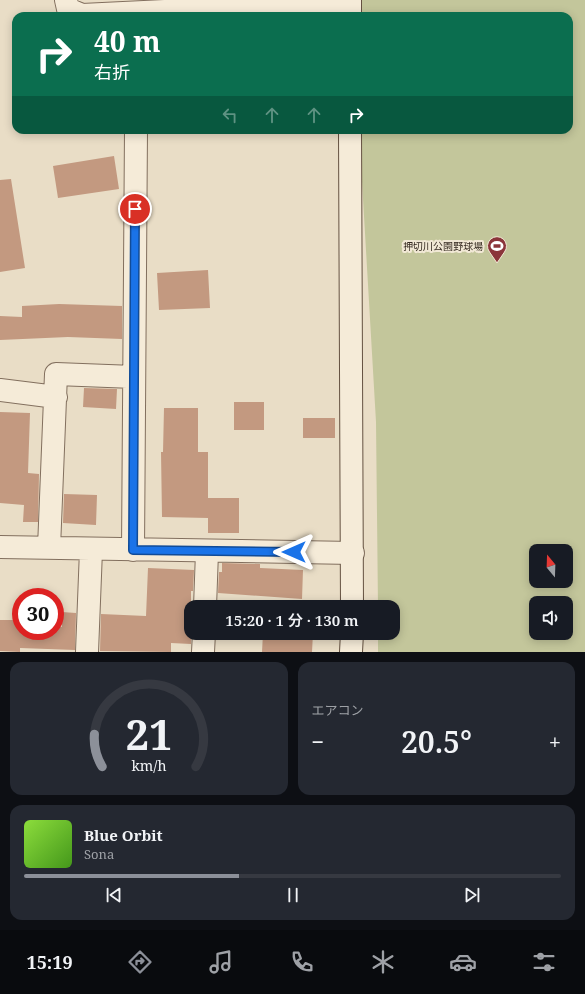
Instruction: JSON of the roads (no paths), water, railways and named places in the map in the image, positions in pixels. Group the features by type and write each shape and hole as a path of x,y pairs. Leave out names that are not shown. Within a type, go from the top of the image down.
{"street":[{"path":"66,0 68,9 73,12"},
{"path":"190,12 350,6"},
{"path":"133,550 136,134"},
{"path":"350,134 352,600"},
{"path":"49,548 56,374 134,377"},
{"path":"0,390 56,397"},
{"path":"0,547 207,552 353,553"},
{"path":"87,652 91,550"},
{"path":"205,600 207,552"},
{"path":"203,652 204,640"},
{"path":"351,652 352,640"}],"place":[{"name":"押切川公園野球場","path":"497,263"}]}
